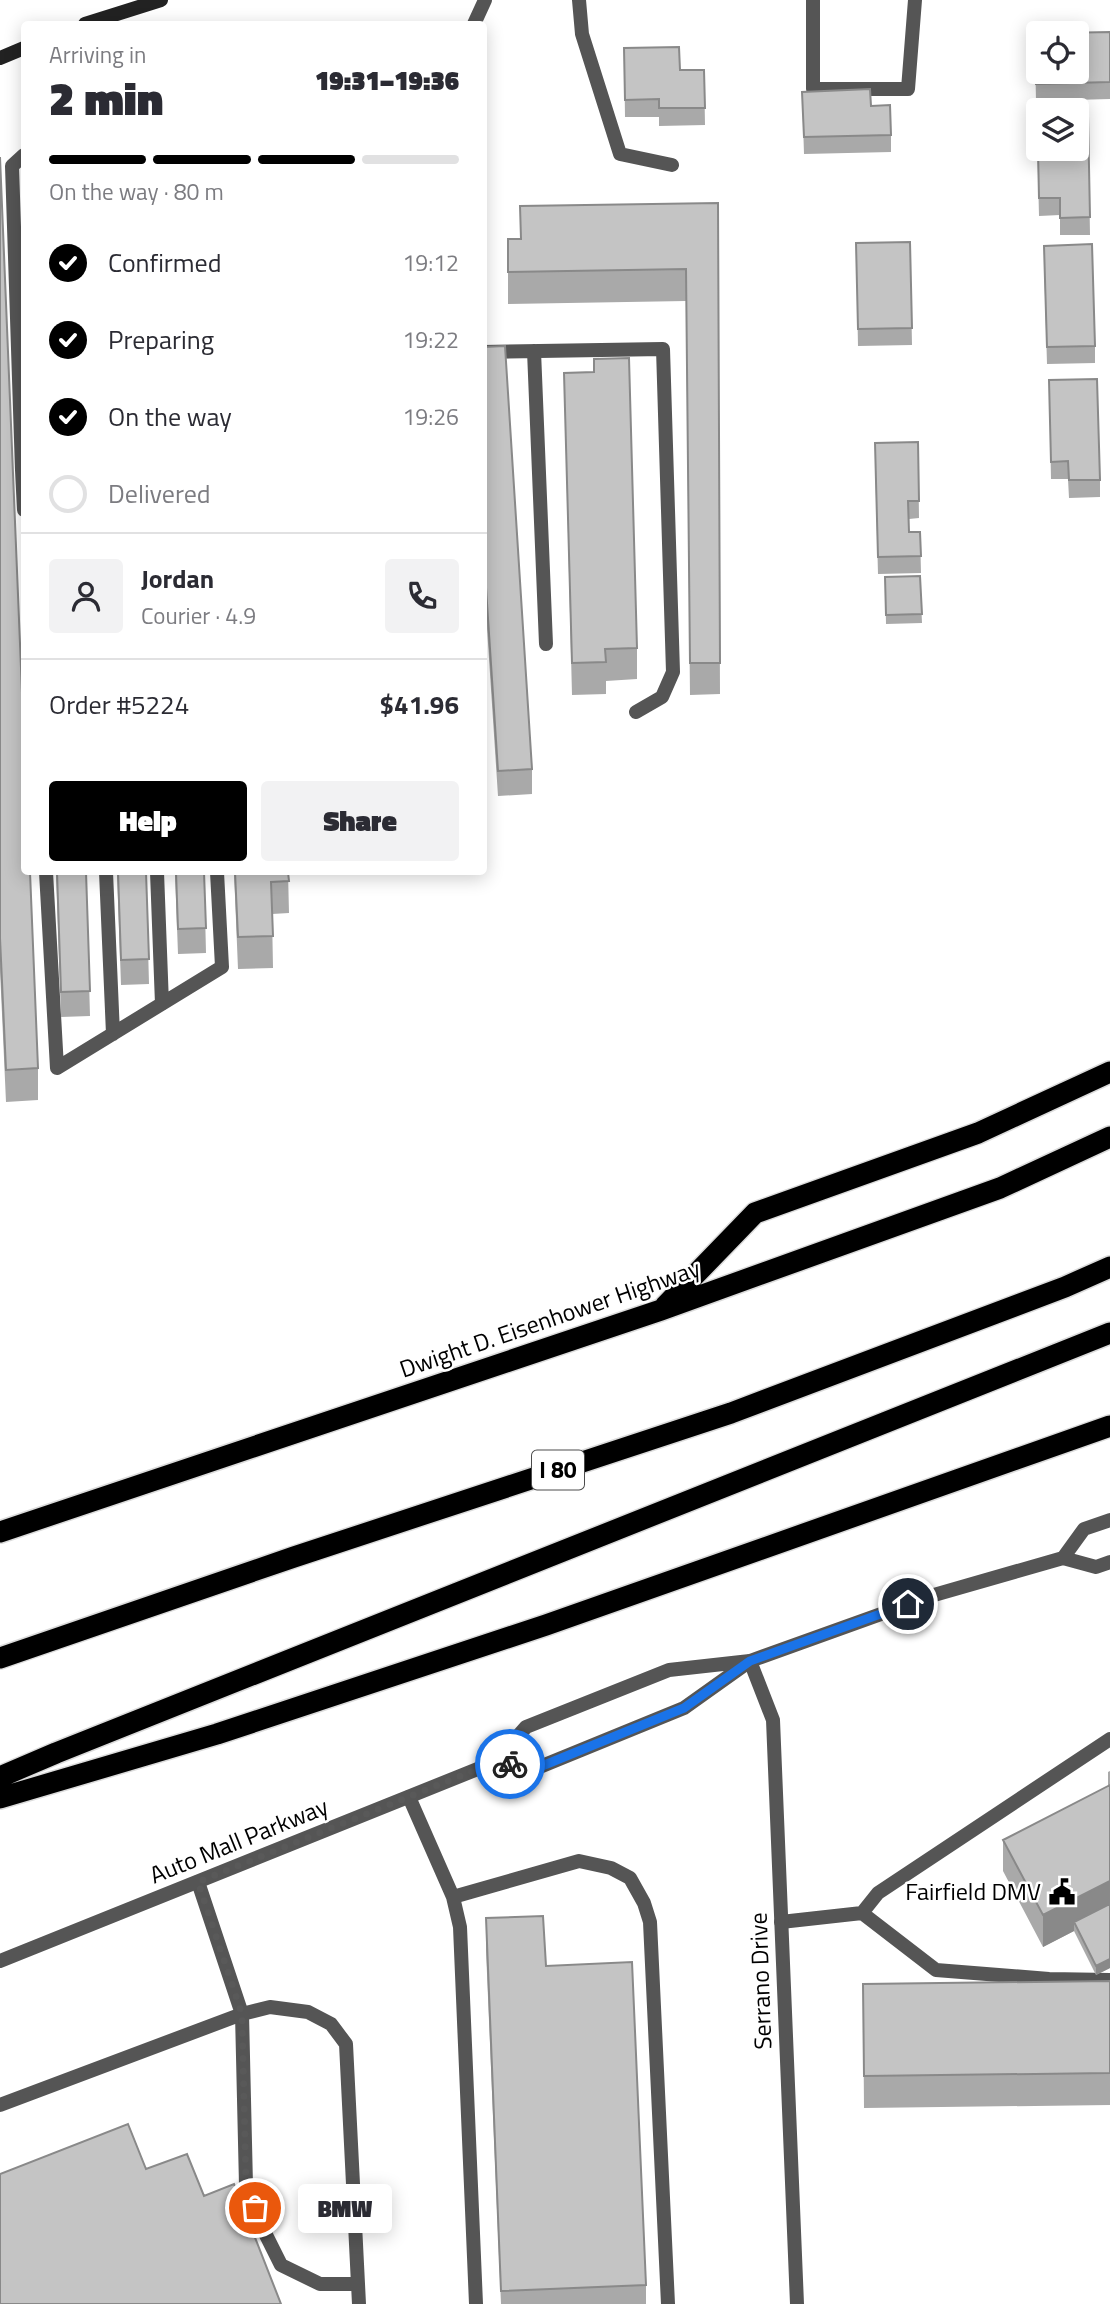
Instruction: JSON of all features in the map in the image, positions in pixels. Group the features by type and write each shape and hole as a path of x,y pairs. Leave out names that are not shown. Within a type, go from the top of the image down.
{"highway":[{"path":"661,1310 755,1213 978,1133 1110,1072"},
{"name":"Dwight D. Eisenhower Highway","path":"0,1532 661,1310 1000,1188 1110,1137"},
{"name":"I 80","path":"0,1658 294,1557 731,1413 1065,1287 1110,1267"},
{"path":"0,1777 1110,1333"},
{"path":"0,1798 217,1734 546,1625 1110,1426"}],"main road":[{"path":"94,21 160,0"},
{"path":"0,58 21,49"}],"street":[{"path":"475,21 485,0"},
{"path":"579,0 582,34 620,154 673,165"},
{"path":"813,0 813,89 908,89 915,0"},
{"path":"21,158 12,166 21,415"},
{"path":"487,352 663,349 673,672 662,697 636,712"},
{"path":"534,351 546,644"},
{"path":"46,875 57,1068 222,967 217,875"},
{"path":"106,875 113,1034"},
{"path":"157,875 162,1004"},
{"path":"1110,1520 1084,1529 1063,1558 1096,1567 1110,1562"},
{"name":"Auto Mall Parkway","path":"0,1961 495,1762 526,1727 669,1670 750,1661 934,1595 1063,1558"},
{"name":"Auto Mall Parkway","path":"495,1762 542,1766 684,1708 750,1661"},
{"name":"Serrano Drive","path":"750,1661 773,1720 797,2304"},
{"path":"863,1913 878,1893 1110,1739"},
{"path":"409,1797 453,1897 460,1927 475,2304"},
{"path":"453,1897 579,1861 611,1868 630,1878 644,1903 650,1922 668,2304"},
{"path":"198,1882 242,2014 246,2185 264,2231 281,2265 320,2284 358,2284"},
{"path":"781,1922 863,1913 936,1970 1049,1979 1110,1980"},
{"path":"0,2105 242,2014 270,2007 308,2012 331,2024 346,2044 359,2304"}],"building":[{"path":"1089,32 1110,32 1110,82 1089,83"},
{"path":"679,47 680,70 704,70 705,108 659,108 659,99 625,100 624,48"},
{"path":"870,89 871,106 890,105 891,135 804,137 802,92"},
{"path":"0,157 21,668 21,875 30,875 38,1068 6,1070 0,938"},
{"path":"1038,161 1089,161 1090,217 1060,218 1060,198 1039,198"},
{"path":"718,203 720,663 690,663 686,269 508,272 508,239 521,239 520,206"},
{"path":"910,242 912,328 858,329 856,243"},
{"path":"1092,244 1095,346 1047,347 1044,246"},
{"path":"505,346 532,769 498,771 487,603 487,347"},
{"path":"629,358 637,648 605,649 606,662 572,663 564,373 594,372 594,359"},
{"path":"1097,379 1100,480 1069,480 1068,461 1051,462 1049,380"},
{"path":"918,442 919,501 908,501 909,532 920,532 921,556 878,557 875,443"},
{"path":"920,576 922,614 886,615 885,577"},
{"path":"57,875 86,875 90,991 61,992"},
{"path":"118,875 146,875 149,959 121,960"},
{"path":"176,875 204,875 206,928 178,929"},
{"path":"235,875 288,875 289,881 271,882 273,936 238,937"},
{"name":"Fairfield DMV","path":"1110,1785 1110,1881 1043,1915 1003,1840"},
{"path":"1110,1904 1110,1959 1096,1966 1074,1922"},
{"path":"543,1916 546,1966 632,1962 646,2285 501,2291 486,1918"},
{"path":"1110,1981 1110,2073 864,2076 863,1984"},
{"path":"128,2124 146,2169 187,2154 204,2196 234,2184 281,2304 0,2304 0,2174"}],"way so far":[{"path":"255,2208 246,2185 242,2014 198,1882 495,1762 510,1764"}],"place":[{"name":"Fairfield DMV","path":"1062,1892"},
{"name":"BMW","path":"255,2208"}],"route":[{"path":"510,1764 542,1766 684,1708 750,1661 908,1604"}]}
